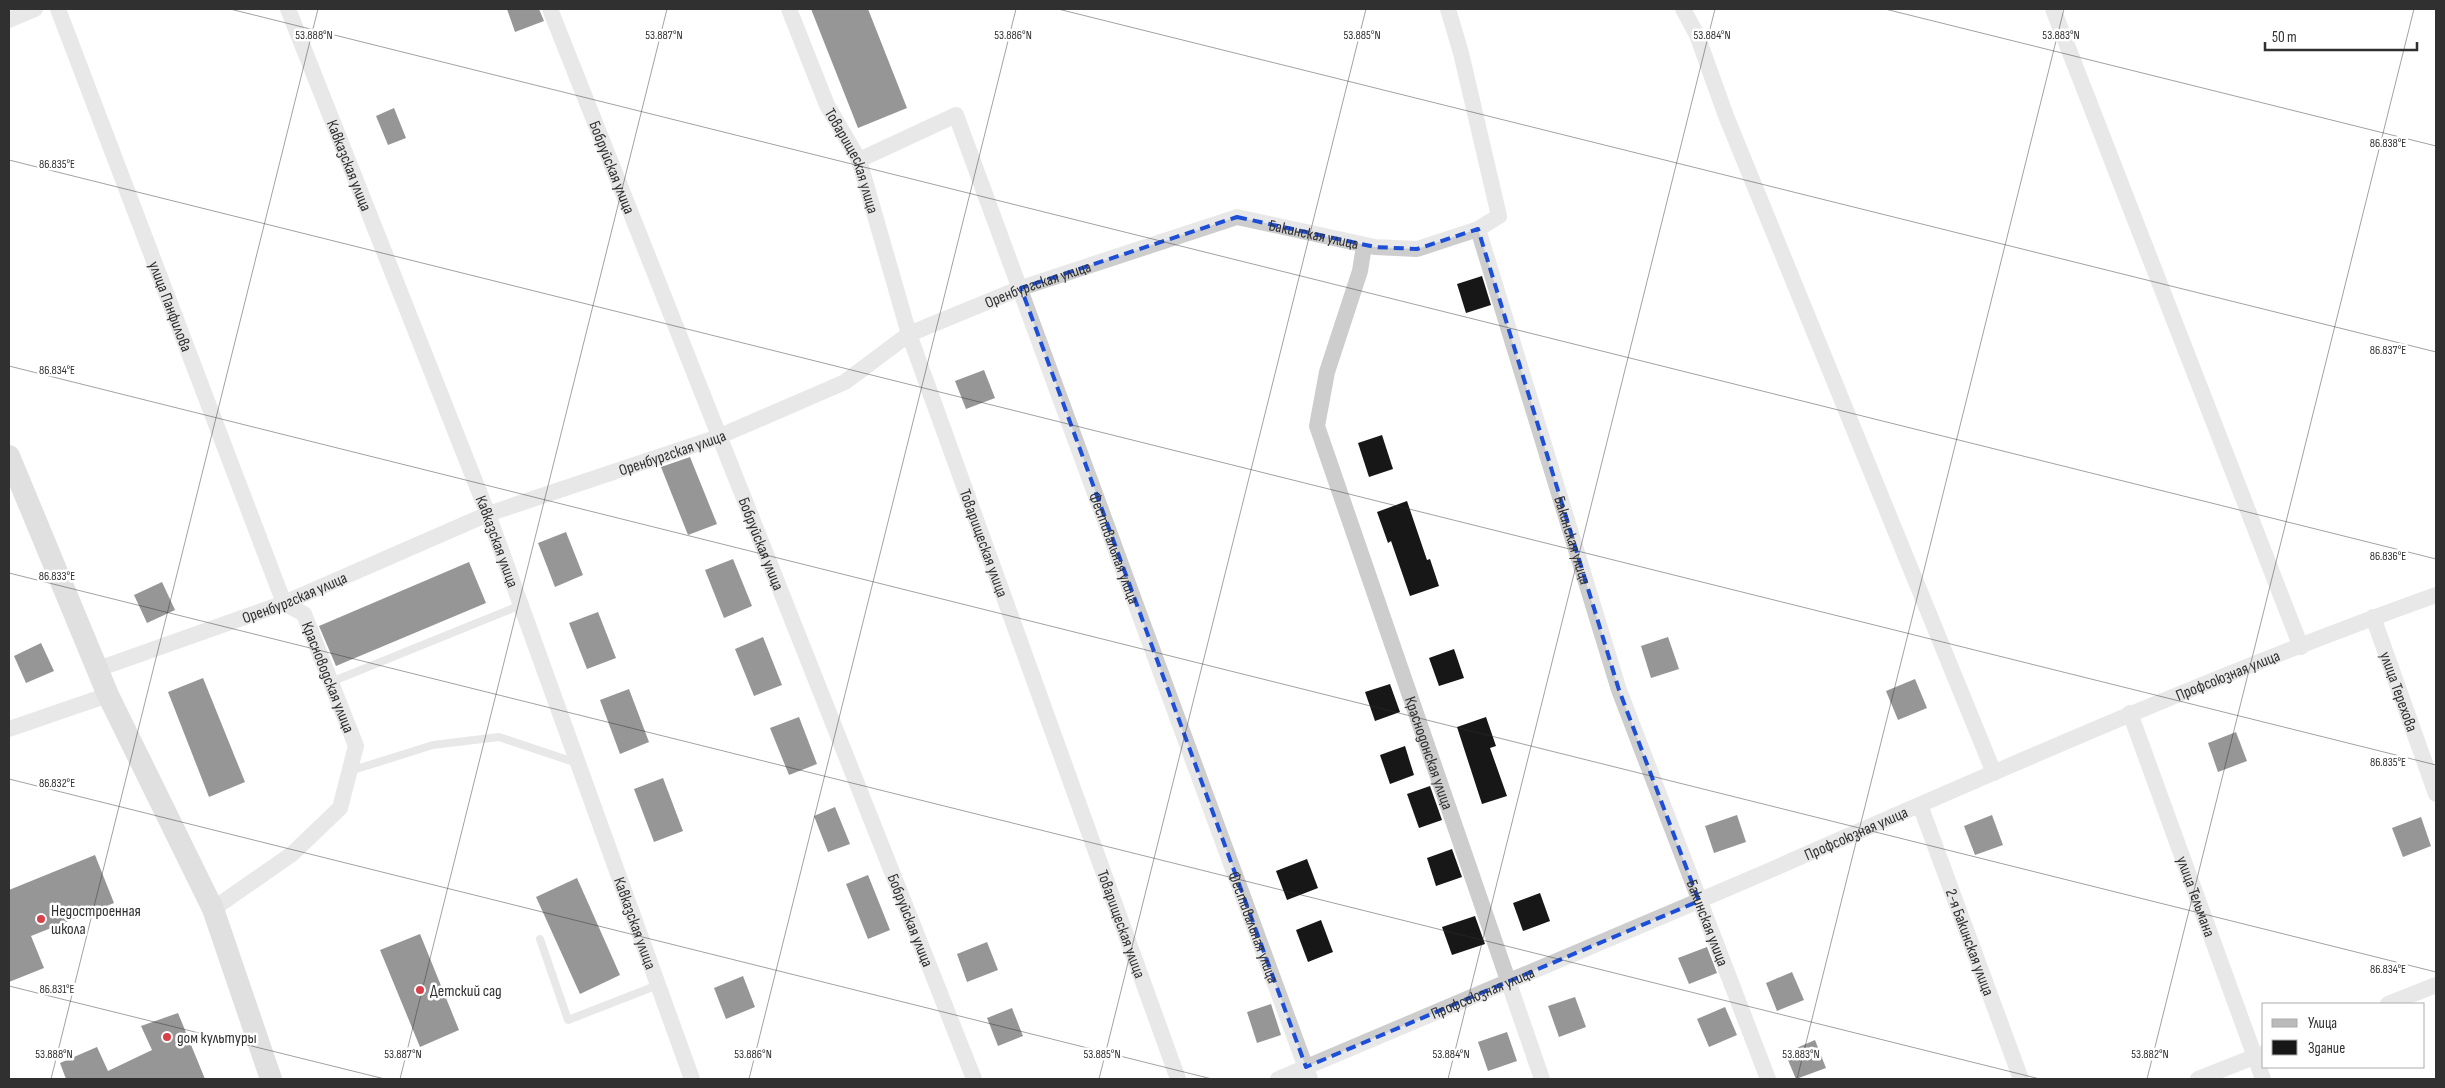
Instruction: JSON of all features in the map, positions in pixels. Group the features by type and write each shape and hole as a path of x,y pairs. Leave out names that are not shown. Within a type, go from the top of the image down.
{"main road":[{"path":"9,456 108,695 212,909 271,1079"}],"street":[{"path":"9,20 35,9"},
{"name":"улица Панфилова","path":"58,9 284,603"},
{"name":"Кавказская улица","path":"288,9 488,514 692,1079"},
{"name":"Бобруйская улица","path":"550,9 974,1079"},
{"name":"Товарищеская улица","path":"790,9 827,105 859,160 909,334 1178,1079"},
{"path":"1448,9 1461,53 1499,216 1478,229"},
{"path":"1683,9 1697,35 1726,116 1994,774"},
{"path":"2053,9 2301,647"},
{"name":"Фестивальная улица","path":"859,160 956,115 1308,1073"},
{"name":"Оренбургская улица","path":"98,669 284,603 488,514 718,437 845,382 909,334 1021,288 1237,218"},
{"name":"Бакинская улица","path":"1237,218 1364,246 1417,249 1478,229 1619,690 1698,901 1768,1079"},
{"name":"Краснодонская улица","path":"1364,246 1358,280 1328,372 1317,426 1542,1079"},
{"name":"Профсоюзная улица","path":"1278,1079 1308,1073 1507,982 1994,774 2130,713 2436,594"},
{"name":"Красноводская улица","path":"212,909 292,854 340,808 356,746 304,614 284,603"},
{"name":"улица Терехова","path":"2373,617 2436,794"},
{"path":"9,728 108,695"},
{"name":"улица Тельмана","path":"2130,713 2259,1055 2263,1079"},
{"name":"2-я Бакинская улица","path":"1920,804 2021,1079"},
{"path":"2391,1003 2436,985"},
{"path":"2198,1079 2259,1055"}],"lane":[{"path":"331,682 521,605"},
{"path":"350,771 433,745 499,737 578,763"},
{"path":"540,939 568,1020 658,985"}],"highlighted area":[{"path":"1237,217 1375,247 1417,249 1478,229 1619,690 1699,901 1306,1067 1021,288"}],"building":[{"path":"507,9 539,9 544,21 515,32"},
{"path":"811,9 868,9 907,108 858,128"},
{"path":"394,108 406,138 388,145 376,116"},
{"path":"1482,276 1491,305 1466,313 1457,284"},
{"path":"984,370 995,398 966,409 955,381"},
{"path":"1382,435 1393,469 1369,477 1358,443"},
{"path":"690,457 717,524 688,535 661,467"},
{"path":"1407,501 1427,560 1430,559 1439,586 1410,596 1391,541 1388,543 1377,512"},
{"path":"566,532 583,575 555,587 538,543"},
{"path":"733,559 752,606 724,618 705,570"},
{"path":"469,562 486,603 336,666 319,626"},
{"path":"162,582 175,610 147,623 134,595"},
{"path":"598,612 616,658 587,669 569,623"},
{"path":"763,637 782,685 754,696 735,649"},
{"path":"1668,637 1679,669 1651,678 1641,646"},
{"path":"41,643 54,671 26,683 14,656"},
{"path":"1454,649 1464,678 1439,686 1429,658"},
{"path":"203,678 245,782 209,797 168,692"},
{"path":"1915,679 1927,708 1898,720 1886,691"},
{"path":"1390,684 1400,712 1375,721 1365,692"},
{"path":"629,689 649,742 620,754 600,700"},
{"path":"799,717 817,764 789,775 770,728"},
{"path":"1486,717 1496,746 1490,748 1507,796 1482,804 1457,727"},
{"path":"2236,732 2247,761 2218,772 2208,743"},
{"path":"1405,746 1414,775 1390,784 1380,755"},
{"path":"663,778 683,831 654,842 634,789"},
{"path":"1430,786 1442,820 1419,828 1407,794"},
{"path":"835,807 850,844 828,852 814,816"},
{"path":"1737,815 1746,842 1714,853 1705,826"},
{"path":"1992,815 2003,845 1975,855 1964,826"},
{"path":"2421,817 2431,846 2403,857 2392,828"},
{"path":"1452,849 1462,877 1436,886 1427,858"},
{"name":"Недостроенная школа","path":"95,855 114,903 31,936 44,968 9,982 9,890"},
{"path":"1307,859 1318,888 1287,900 1276,871"},
{"path":"868,875 890,930 868,939 846,884"},
{"path":"577,878 620,975 580,994 536,897"},
{"path":"1540,893 1550,921 1523,931 1513,903"},
{"path":"1475,916 1485,944 1452,955 1442,927"},
{"path":"1321,920 1333,952 1308,962 1296,930"},
{"name":"Детский сад","path":"420,934 459,1030 420,1047 380,950"},
{"path":"987,942 998,970 967,982 957,954"},
{"path":"1707,947 1717,973 1689,984 1678,958"},
{"path":"1792,972 1804,1000 1777,1011 1766,983"},
{"path":"743,976 755,1007 726,1019 714,988"},
{"path":"1575,997 1586,1027 1559,1037 1548,1006"},
{"path":"1271,1004 1281,1035 1257,1043 1247,1012"},
{"path":"1725,1007 1737,1035 1709,1047 1697,1019"},
{"path":"1012,1008 1023,1036 998,1046 987,1018"},
{"name":"дом культуры","path":"178,1013 205,1079 66,1079 60,1063 97,1047 108,1071 152,1050 141,1026"},
{"path":"1507,1032 1517,1061 1488,1071 1478,1042"},
{"path":"1815,1040 1826,1068 1796,1079 1785,1053"}],"place":[{"name":"Недостроенная школа","path":"41,919"},
{"name":"Детский сад","path":"420,990"},
{"name":"дом культуры","path":"167,1037"}]}
